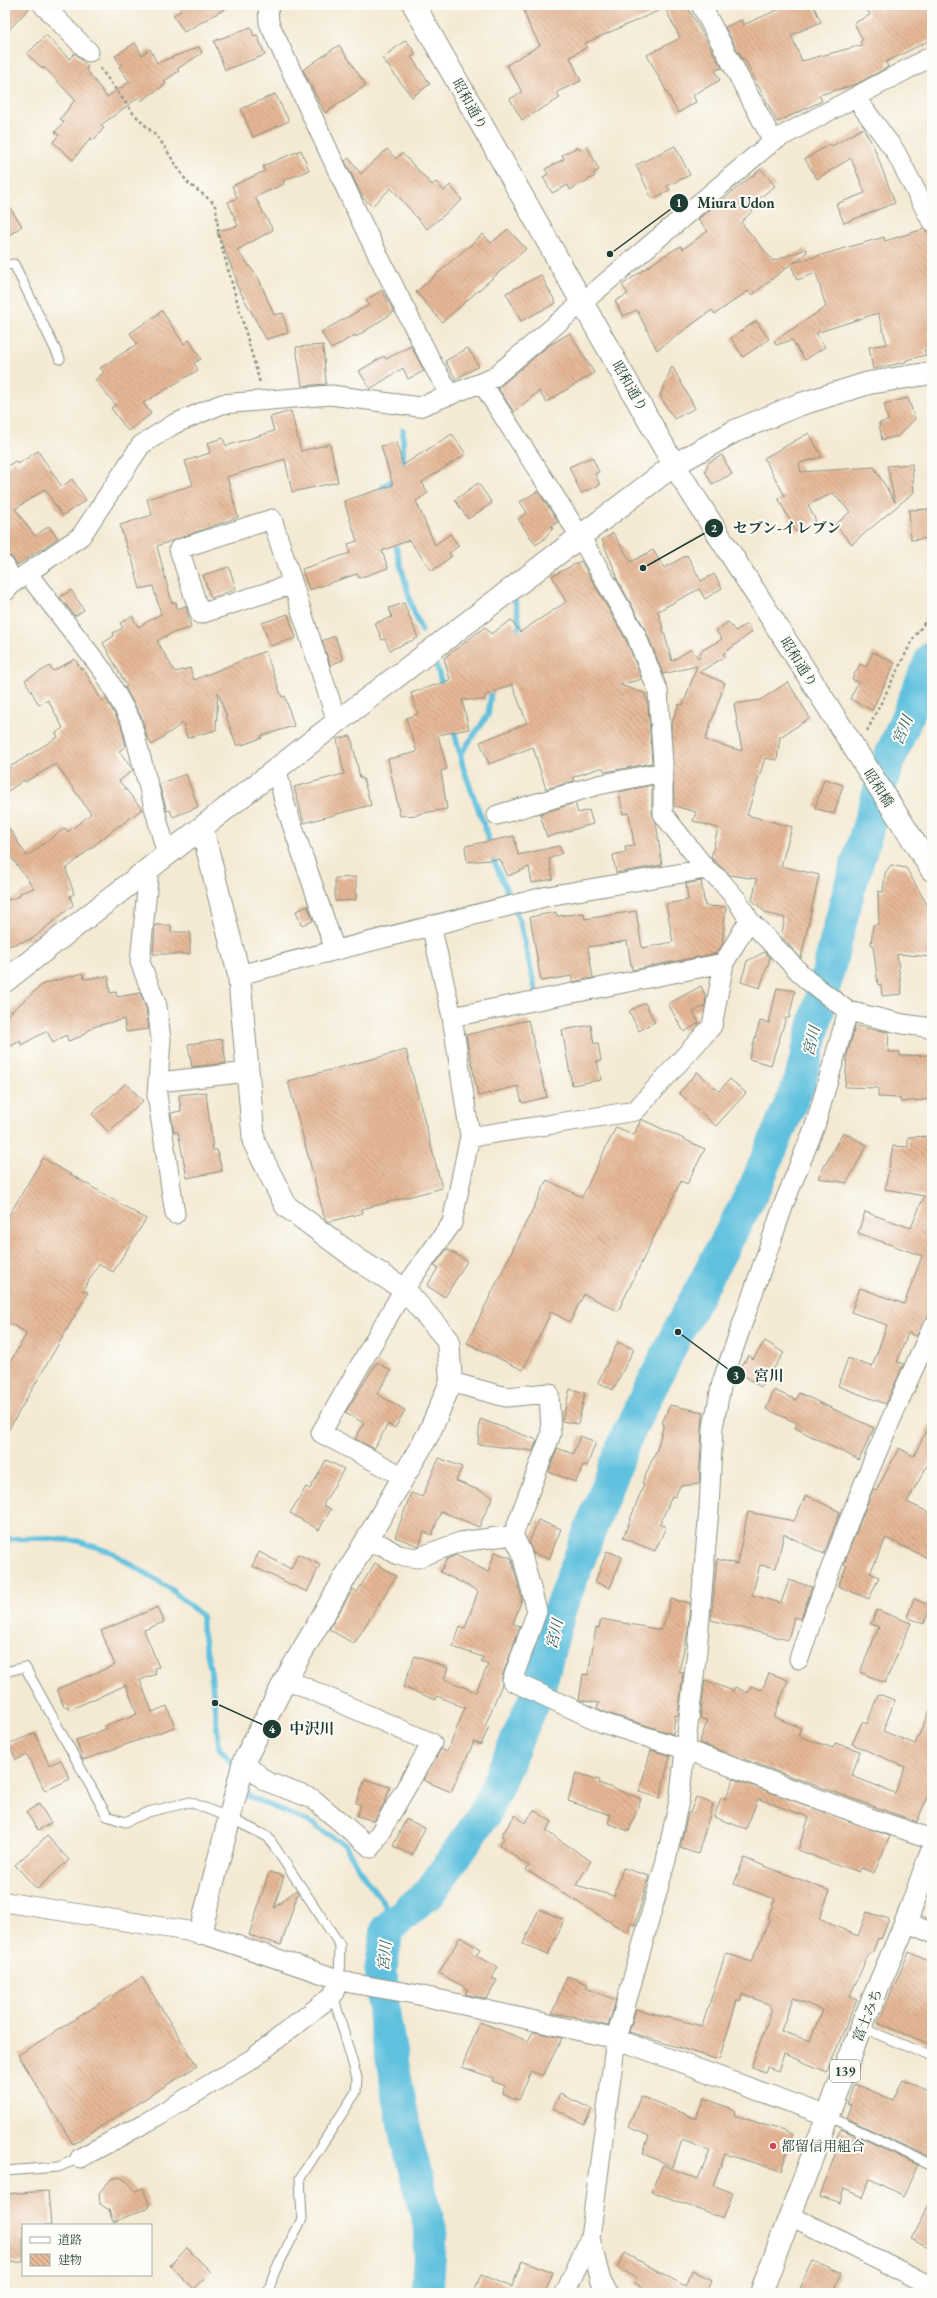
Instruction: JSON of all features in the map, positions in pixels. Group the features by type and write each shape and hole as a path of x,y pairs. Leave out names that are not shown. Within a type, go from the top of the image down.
{"main road":[{"name":"昭和通り","path":"414,5 674,465 858,754"},
{"path":"5,981 337,722 674,465 735,431 798,405 870,383 932,373"},
{"name":"昭和橋","path":"858,754 932,870"},
{"path":"200,1933 244,1766 286,1679 429,1433 451,1382 448,1340 404,1289 356,1260 286,1206 254,1142 239,975 202,828"},
{"name":"富士みち","path":"761,2293 861,2028 906,1922 932,1850"}],"street":[{"path":"43,5 89,52"},
{"path":"268,5 268,23 363,225 434,367 451,395"},
{"path":"701,5 773,140"},
{"path":"15,583 80,536 142,445 174,424 222,404 331,395 419,407 493,378 581,301 773,140 932,56"},
{"path":"855,97 894,151 932,222"},
{"path":"482,383 580,536 636,635 658,691 663,772 663,814 706,869 728,890 749,920 807,980 846,1010 903,1024 932,1028"},
{"path":"293,584 200,614 179,549 272,519 293,584 337,722"},
{"path":"5,566 15,583 104,672 131,720 167,855"},
{"path":"277,770 284,801 334,950"},
{"path":"497,815 598,785 663,772"},
{"path":"149,869 140,962 157,1006 161,1040 157,1095 175,1214"},
{"path":"239,975 548,896 706,869"},
{"path":"470,1137 635,1110 712,1026 724,963 749,920"},
{"path":"404,1477 321,1433 404,1289 452,1223 470,1137 452,1017 431,925"},
{"path":"452,1017 724,963"},
{"path":"565,2293 590,2238 616,2039 666,1860 679,1801 697,1651 709,1509 713,1427 722,1382 780,1216 815,1126 846,1010"},
{"path":"159,1082 248,1072"},
{"path":"799,1659 821,1592 846,1526 884,1433 932,1328"},
{"path":"451,1382 506,1396 549,1393 551,1434 513,1535 521,1551 537,1611 512,1681 603,1722 686,1750 932,1839"},
{"path":"364,1545 382,1545 398,1555 417,1558 460,1542 513,1535"},
{"path":"244,1766 265,1781 313,1799 371,1848 432,1743 286,1679"},
{"path":"5,1902 200,1933 341,1986 414,1994 616,2039 828,2116"},
{"path":"906,1922 932,1933"},
{"path":"80,2158 147,2122 252,2059 341,1986"},
{"path":"790,2216 932,2287"},
{"path":"590,2238 601,2281 608,2293"}],"lane":[{"path":"5,265 14,264 60,359"},
{"path":"5,1672 25,1667 107,1816 125,1822 148,1812 190,1802 232,1813 268,1837 340,1945 341,1986 357,2078 356,2092 300,2178 302,2219 274,2273 268,2293"},
{"path":"861,2028 932,2057"},
{"path":"828,2116 932,2165"},
{"path":"5,2171 58,2167 80,2158"}],"path":[{"path":"89,52 128,107 160,140 187,182 214,203 219,236 266,401"},
{"path":"858,754 869,728 913,639 932,612"}],"building":[{"path":"5,5 32,5 5,34"},
{"path":"177,5 232,5 184,32 173,15 181,11"},
{"path":"522,5 686,5 722,68 715,70 720,80 693,95 696,102 678,113 647,55 680,38 665,8 585,43 587,47 570,57 581,81 557,92 560,98 522,120 510,99 522,92 507,65 540,45 529,25"},
{"path":"789,5 813,5 821,22 791,35 802,61 862,45 860,42 863,40 854,23 870,15 865,5 929,5 932,11 932,39 886,62 888,67 857,84 819,95 822,101 777,122 744,58 742,59 725,27 741,20 743,25"},
{"path":"251,27 254,36 257,35 265,55 225,70 214,41"},
{"path":"46,35 69,59 75,53 88,67 86,69 107,97 130,82 119,67 121,65 115,56 135,43 142,55 150,49 157,63 199,47 202,53 177,69 179,71 164,81 166,84 141,101 139,97 101,125 104,128 93,141 91,138 73,160 53,142 59,135 55,132 64,122 60,119 75,100 44,67 43,69 27,54"},
{"path":"406,40 416,54 411,57 430,84 412,97 382,58"},
{"path":"339,45 366,85 325,113 303,70"},
{"path":"275,94 289,121 253,137 241,109"},
{"path":"863,128 873,145 895,203 844,223 836,204 865,193 851,158 817,179 805,159 830,144 832,146"},
{"path":"587,146 599,170 593,173 595,176 570,190 568,185 552,193 543,177 548,174 545,169 564,159 562,155 578,147 580,150"},
{"path":"675,146 690,175 667,186 670,190 652,199 636,165"},
{"path":"387,149 396,159 402,153 432,185 436,182 444,191 450,185 462,200 427,229 391,188 372,206 363,198 345,161 349,158 361,174"},
{"path":"301,150 309,170 283,181 284,184 255,197 273,230 237,250 259,279 274,315 283,313 288,333 266,339 235,282 237,281 217,231 238,226 228,202 237,198 232,186 265,171 263,166"},
{"path":"761,169 775,186 757,200 760,204 741,222 773,261 806,249 807,252 793,263 884,237 885,241 924,229 928,232 932,246 932,329 928,330 932,348 924,350 926,355 906,360 906,362 873,369 869,347 887,344 878,313 816,333 825,347 805,360 792,340 776,345 774,341 826,307 816,273 797,280 791,264 752,295 748,291 715,314 712,310 657,350 637,310 623,316 615,301 628,294 622,285 665,255 681,246 683,249 708,231 698,219"},
{"path":"5,200 22,226 5,238"},
{"path":"508,229 526,249 442,322 416,292 483,234 491,243"},
{"path":"541,275 556,303 521,321 506,293"},
{"path":"382,290 394,312 356,337 355,335 331,349 321,332 369,305 366,300"},
{"path":"162,311 184,344 189,340 201,359 194,363 198,370 143,403 151,414 128,431 111,408 116,405 95,380 104,372 100,368 137,344 130,333"},
{"path":"756,321 769,339 743,357 731,338"},
{"path":"570,333 594,373 546,402 539,391 514,412 498,388 548,346"},
{"path":"323,345 326,384 302,386 296,347"},
{"path":"411,346 424,371 408,379 403,368 370,389 359,371 384,356 386,359"},
{"path":"468,348 479,366 456,379 445,361"},
{"path":"672,366 695,408 674,419 660,396"},
{"path":"908,398 915,419 898,436 882,440 879,423 888,421 884,404"},
{"path":"291,411 301,451 330,444 338,482 292,492 285,459 227,477 238,517 157,546 172,603 176,602 177,609 186,606 191,628 172,633 157,641 175,672 190,668 194,680 265,651 282,697 285,696 294,726 261,736 262,738 242,745 236,745 218,692 216,730 187,738 183,723 152,745 147,737 142,718 125,687 127,686 103,643 114,636 113,633 123,628 120,623 132,616 138,627 161,614 153,586 140,589 131,555 129,555 120,525 152,515 147,499 193,485 185,461 210,453 207,443 223,438 226,446 274,431 270,417"},
{"path":"809,433 822,457 799,463 801,472 874,467 895,502 887,466 912,464 914,492 852,544 835,525 850,512 833,493 808,505 816,521 796,532 778,498 785,496 764,458"},
{"path":"452,434 466,454 422,482 428,493 416,501 435,545 450,534 459,546 449,553 452,556 432,571 409,540 382,551 388,568 359,578 357,574 309,590 302,569 350,553 348,544 357,541 344,501 393,485 381,446 396,442 403,465"},
{"path":"38,451 62,487 72,479 86,500 62,516 45,489 15,509 35,536 49,526 58,538 17,565 12,557 6,555 5,551 5,468 15,461 18,464"},
{"path":"722,455 732,474 712,484 705,471 709,462"},
{"path":"592,457 599,472 595,474 600,485 581,493 569,467"},
{"path":"478,483 492,503 468,519 455,500"},
{"path":"538,491 558,522 551,526 553,528 543,540 536,545 518,519 527,512 520,502"},
{"path":"932,509 932,538 911,540 909,510"},
{"path":"613,533 631,562 653,550 664,568 687,555 701,581 714,574 722,588 705,599 699,589 658,611 672,661 692,649 699,659 701,651 722,639 716,631 728,622 735,631 747,624 752,632 723,654 725,657 699,672 725,683 705,740 742,751 734,704 760,700 788,682 810,718 780,737 777,760 765,758 747,815 792,827 781,866 819,875 801,958 781,937 785,918 766,913 752,900 757,879 730,875 711,858 718,828 693,821 696,812 674,806 671,725 679,704 683,705 697,666 663,674 646,631 616,577 617,576 602,540"},
{"path":"581,561 626,640 642,679 620,685 644,693 648,704 652,763 605,772 603,768 600,768 573,777 574,781 546,789 533,747 489,764 480,742 527,723 512,684 485,696 485,700 462,700 469,729 438,735 447,769 441,771 447,809 418,815 400,816 388,759 417,752 406,718 418,714 411,693 450,680 444,658 485,627 491,634 511,620 520,632 566,602 552,576"},
{"path":"229,567 236,589 211,598 203,575"},
{"path":"71,590 84,610 75,616 60,597"},
{"path":"404,603 418,638 390,650 385,639 382,640 375,623 392,617 389,608"},
{"path":"288,614 296,638 270,646 262,623"},
{"path":"335,636 343,660 330,665 322,641"},
{"path":"873,652 895,663 872,710 850,699 858,682 852,679 860,664 866,667"},
{"path":"75,659 81,669 83,668 102,701 106,699 121,725 126,746 119,751 133,770 119,781 142,809 120,826 119,825 66,869 74,894 70,896 73,905 32,939 8,946 8,944 5,945 5,901 20,896 20,893 34,888 11,857 5,862 5,823 27,856 65,828 68,832 91,814 56,764 25,782 24,780 5,793 5,770 58,737 56,733 63,728 48,700 39,705 25,680 50,666 53,671"},
{"path":"351,736 360,778 363,778 371,805 304,823 294,787 344,774 337,739"},
{"path":"186,774 198,807 173,817 170,810 167,811 159,784"},
{"path":"824,779 843,785 834,814 815,808"},
{"path":"652,785 652,814 656,822 662,865 616,873 613,855 626,852 625,846 634,845 629,813 623,814 619,792"},
{"path":"575,803 578,813 589,810 593,824 547,837 540,814"},
{"path":"514,836 518,855 559,846 562,853 549,859 553,879 532,883 529,867 508,876 500,859 467,862 465,846"},
{"path":"891,865 906,868 932,913 932,957 897,954 902,994 882,996 881,984 878,985 873,945 871,944 873,925 879,924 878,891 883,892 885,873"},
{"path":"356,877 356,900 335,901 335,878"},
{"path":"701,881 705,906 726,907 722,945 717,953 632,970 627,941 588,947 593,978 572,982 572,976 541,981 530,917 556,912 557,916 584,913 585,919 636,911 642,948 673,942 666,904 688,900 686,884"},
{"path":"308,906 313,921 301,925 296,911"},
{"path":"155,925 171,925 171,932 190,932 190,954 153,954"},
{"path":"765,952 770,958 760,988 741,982 747,961"},
{"path":"83,973 84,979 108,976 110,993 116,992 117,997 140,993 146,1009 149,1029 126,1032 124,1019 93,1027 80,1037 68,1041 66,1035 53,1043 47,1031 21,1045 20,1041 5,1049 5,1017 43,984"},
{"path":"701,986 706,997 705,1006 693,1012 699,1023 684,1032 668,1004"},
{"path":"777,988 795,991 789,1018 786,1018 771,1065 749,1059 760,1021 769,1023"},
{"path":"645,1003 655,1022 639,1031 629,1011"},
{"path":"528,1020 547,1097 522,1103 518,1086 478,1096 466,1035"},
{"path":"591,1025 594,1044 598,1043 601,1061 597,1061 601,1080 572,1085 562,1030"},
{"path":"855,1026 889,1032 888,1052 900,1052 900,1056 932,1055 932,1099 900,1102 900,1098 878,1097 878,1088 845,1087 847,1056"},
{"path":"222,1039 226,1063 192,1067 188,1044"},
{"path":"406,1050 442,1188 362,1209 363,1213 328,1222 325,1219 288,1081"},
{"path":"697,1072 719,1091 730,1079 746,1093 716,1126 679,1093"},
{"path":"126,1083 143,1101 108,1132 92,1114"},
{"path":"206,1092 213,1150 217,1150 222,1171 187,1178 178,1132 174,1132 171,1113 181,1111 179,1095"},
{"path":"641,1119 705,1149 687,1184 681,1181 618,1311 584,1294 570,1322 551,1312 523,1370 467,1343 547,1180 582,1197 616,1127 634,1135"},
{"path":"843,1132 867,1145 847,1183 818,1178"},
{"path":"932,1136 932,1304 927,1319 916,1336 908,1333 897,1362 904,1364 886,1404 838,1386 848,1358 872,1367 887,1325 851,1312 860,1288 904,1304 922,1256 858,1233 865,1212 911,1228 924,1196 885,1189 893,1146 908,1147 908,1137"},
{"path":"43,1158 146,1219 113,1272 99,1264 83,1290 88,1293 5,1436 5,1371 27,1333 5,1321 5,1222"},
{"path":"447,1249 467,1261 445,1297 427,1286 438,1268 434,1266"},
{"path":"765,1341 784,1353 761,1387 738,1371 749,1355 753,1359"},
{"path":"618,1342 634,1349 613,1390 598,1382"},
{"path":"377,1362 391,1371 377,1394 405,1410 395,1428 388,1424 374,1449 355,1439 364,1423 345,1413"},
{"path":"570,1389 585,1393 578,1424 562,1421"},
{"path":"774,1390 796,1400 799,1393 874,1428 859,1460 795,1428 797,1423 766,1409"},
{"path":"670,1405 703,1412 699,1484 680,1486 675,1497 672,1496 660,1524 666,1527 655,1551 623,1538 644,1484 642,1483 657,1449 664,1424 662,1423"},
{"path":"480,1419 537,1440 533,1451 478,1444"},
{"path":"932,1419 932,1457 907,1502 932,1514 932,1560 886,1538 870,1573 879,1577 869,1599 838,1586 847,1566 844,1564 873,1489 876,1491 899,1448 914,1456"},
{"path":"580,1436 596,1442 587,1466 583,1465 576,1482 549,1472 557,1448 573,1454"},
{"path":"439,1458 462,1467 456,1481 493,1496 479,1527 441,1511 432,1535 424,1532 419,1546 395,1537 411,1493 422,1497"},
{"path":"326,1460 344,1469 323,1505 331,1509 319,1530 290,1513 306,1487 310,1489"},
{"path":"806,1495 840,1512 824,1554 784,1534 776,1568 760,1565 752,1595 781,1603 789,1580 812,1587 801,1619 794,1617 788,1640 711,1620 717,1559 737,1564 748,1512 794,1521"},
{"path":"538,1520 561,1529 549,1559 533,1553 529,1543"},
{"path":"607,1551 622,1557 610,1588 595,1582"},
{"path":"259,1552 291,1569 298,1554 320,1565 307,1592 252,1566"},
{"path":"495,1552 511,1558 522,1599 513,1624 520,1626 502,1677 502,1684 485,1726 489,1727 481,1745 474,1742 451,1792 423,1780 441,1749 447,1752 465,1708 437,1696 436,1700 403,1687 415,1656 448,1668 444,1679 476,1692 488,1665 481,1662 483,1657 453,1647 460,1626 465,1628 478,1591 440,1572 447,1559 456,1555 488,1572"},
{"path":"375,1563 396,1576 354,1644 329,1629 353,1589 357,1592"},
{"path":"671,1599 690,1603 688,1631 679,1671 683,1672 678,1716 675,1715 673,1734 607,1713 597,1708 599,1703 579,1700 583,1674 588,1675 596,1628 599,1628 601,1619 662,1630"},
{"path":"914,1599 931,1606 924,1624 907,1617"},
{"path":"158,1607 164,1622 144,1630 159,1667 154,1668 156,1674 140,1680 152,1712 167,1706 175,1727 83,1760 76,1740 106,1729 104,1726 137,1714 126,1685 69,1710 68,1706 64,1707 57,1689 115,1665 101,1631"},
{"path":"877,1610 911,1623 885,1683 860,1672 879,1627 871,1624"},
{"path":"769,1673 788,1680 774,1717 801,1728 798,1736 833,1748 835,1743 860,1751 852,1776 895,1793 905,1767 852,1744 862,1722 867,1724 878,1694 895,1700 883,1731 915,1744 932,1705 932,1784 917,1822 699,1743 708,1720 700,1719 705,1680 733,1691 735,1687 748,1693 751,1686 762,1690"},
{"path":"35,1733 49,1765 61,1760 70,1779 45,1791 27,1755 16,1760 9,1744"},
{"path":"651,1750 670,1756 660,1798 639,1792"},
{"path":"576,1773 600,1780 599,1783 641,1799 629,1831 608,1823 611,1815 568,1801"},
{"path":"365,1779 390,1787 384,1804 374,1821 357,1816 361,1805 356,1803"},
{"path":"734,1779 890,1836 874,1873 861,1868 859,1872 840,1865 839,1866 798,1850 809,1817 758,1799 746,1829 714,1817 721,1798 725,1799"},
{"path":"696,1797 713,1804 698,1854 680,1848 688,1813 690,1813"},
{"path":"39,1804 51,1823 38,1830 26,1812"},
{"path":"534,1810 552,1822 546,1831 591,1861 576,1885 614,1896 623,1868 649,1876 635,1925 631,1923 628,1933 526,1870 529,1866 499,1845 504,1838 501,1836 515,1815 525,1823"},
{"path":"406,1819 425,1828 412,1855 393,1846"},
{"path":"47,1836 69,1860 37,1889 15,1865"},
{"path":"744,1858 830,1891 819,1919 858,1936 867,1912 889,1919 881,1939 878,1938 872,1954 869,1953 850,1996 857,1999 827,2072 784,2054 778,2071 767,2067 765,2072 751,2067 772,2009 770,2008 771,2005 742,1994 740,2001 737,2000 719,2060 629,2032 636,2009 702,2026 726,1953 751,1962 770,1919 768,1918 775,1899 734,1884","holes":["793,1998 822,2010 810,2041 781,2031"]},
{"path":"269,1872 284,1876 274,1908 296,1890 298,1893 281,1945 249,1935"},
{"path":"539,1909 564,1920 548,1955 523,1944"},
{"path":"460,1937 480,1949 476,1956 498,1967 492,1978 497,1980 487,1999 465,1994 468,1989 439,1973"},
{"path":"909,1952 932,1963 932,2045 878,2023"},
{"path":"567,1976 588,1984 586,1988 616,2000 608,2026 575,2017 552,2013"},
{"path":"142,1977 197,2066 73,2144 18,2055"},
{"path":"480,2022 528,2041 533,2032 562,2038 543,2076 531,2071 519,2100 502,2093 505,2086 492,2081 493,2078 462,2067"},
{"path":"903,2079 932,2092 932,2158 846,2118 851,2105 847,2104 855,2084 893,2100"},
{"path":"560,2094 592,2109 584,2124 553,2108"},
{"path":"641,2096 696,2119 704,2098 735,2110 734,2115 793,2134 781,2171 725,2154 713,2185 733,2193 723,2219 651,2191 663,2165 698,2179 710,2151 682,2140 673,2167 643,2153 649,2136 628,2127"},
{"path":"841,2129 918,2165 903,2196 870,2179 862,2197 844,2189 840,2203 820,2196 838,2146 833,2144"},
{"path":"120,2177 128,2182 136,2191 143,2188 150,2207 113,2222 109,2210 100,2204 99,2193 111,2179"},
{"path":"48,2191 51,2224 22,2224 22,2262 5,2263 5,2194"},
{"path":"932,2200 932,2250 911,2239"},
{"path":"187,2248 211,2272 194,2289 170,2265"},
{"path":"625,2253 685,2286 692,2270 712,2280 706,2293 653,2293 635,2283 637,2279 617,2267"},
{"path":"522,2260 553,2272 545,2293 486,2293 475,2289 481,2275 512,2287"},
{"path":"813,2261 841,2274 832,2293 798,2293"}],"waterway":[{"path":"403,430 403,472"},
{"path":"382,495 383,486 397,478"},
{"path":"394,540 412,607 422,631"},
{"path":"515,601 520,625 516,636"},
{"name":"宮川","path":"427,2293 431,2232 407,2141 384,2016 381,1969 387,1929 430,1892 484,1815 539,1689 560,1609 623,1444 678,1332 755,1187 800,1081 849,890 888,762 932,657"},
{"path":"437,667 443,689"},
{"path":"460,755 488,715 492,686"},
{"path":"453,726 464,770 488,836 490,851 520,922 536,992"},
{"path":"5,1539 41,1538 78,1541 113,1553 172,1590 202,1616 202,1629 211,1672 219,1748 236,1768"},
{"path":"245,1787 250,1797 316,1825 316,1827 345,1845 359,1869 386,1906 387,1929"}],"place":[{"name":"Miura Udon","path":"610,254"},
{"name":"セブン-イレブン","path":"643,568"},
{"name":"宮川","path":"678,1332"},
{"name":"中沢川","path":"215,1703"},
{"name":"都留信用組合","path":"773,2146"}]}
